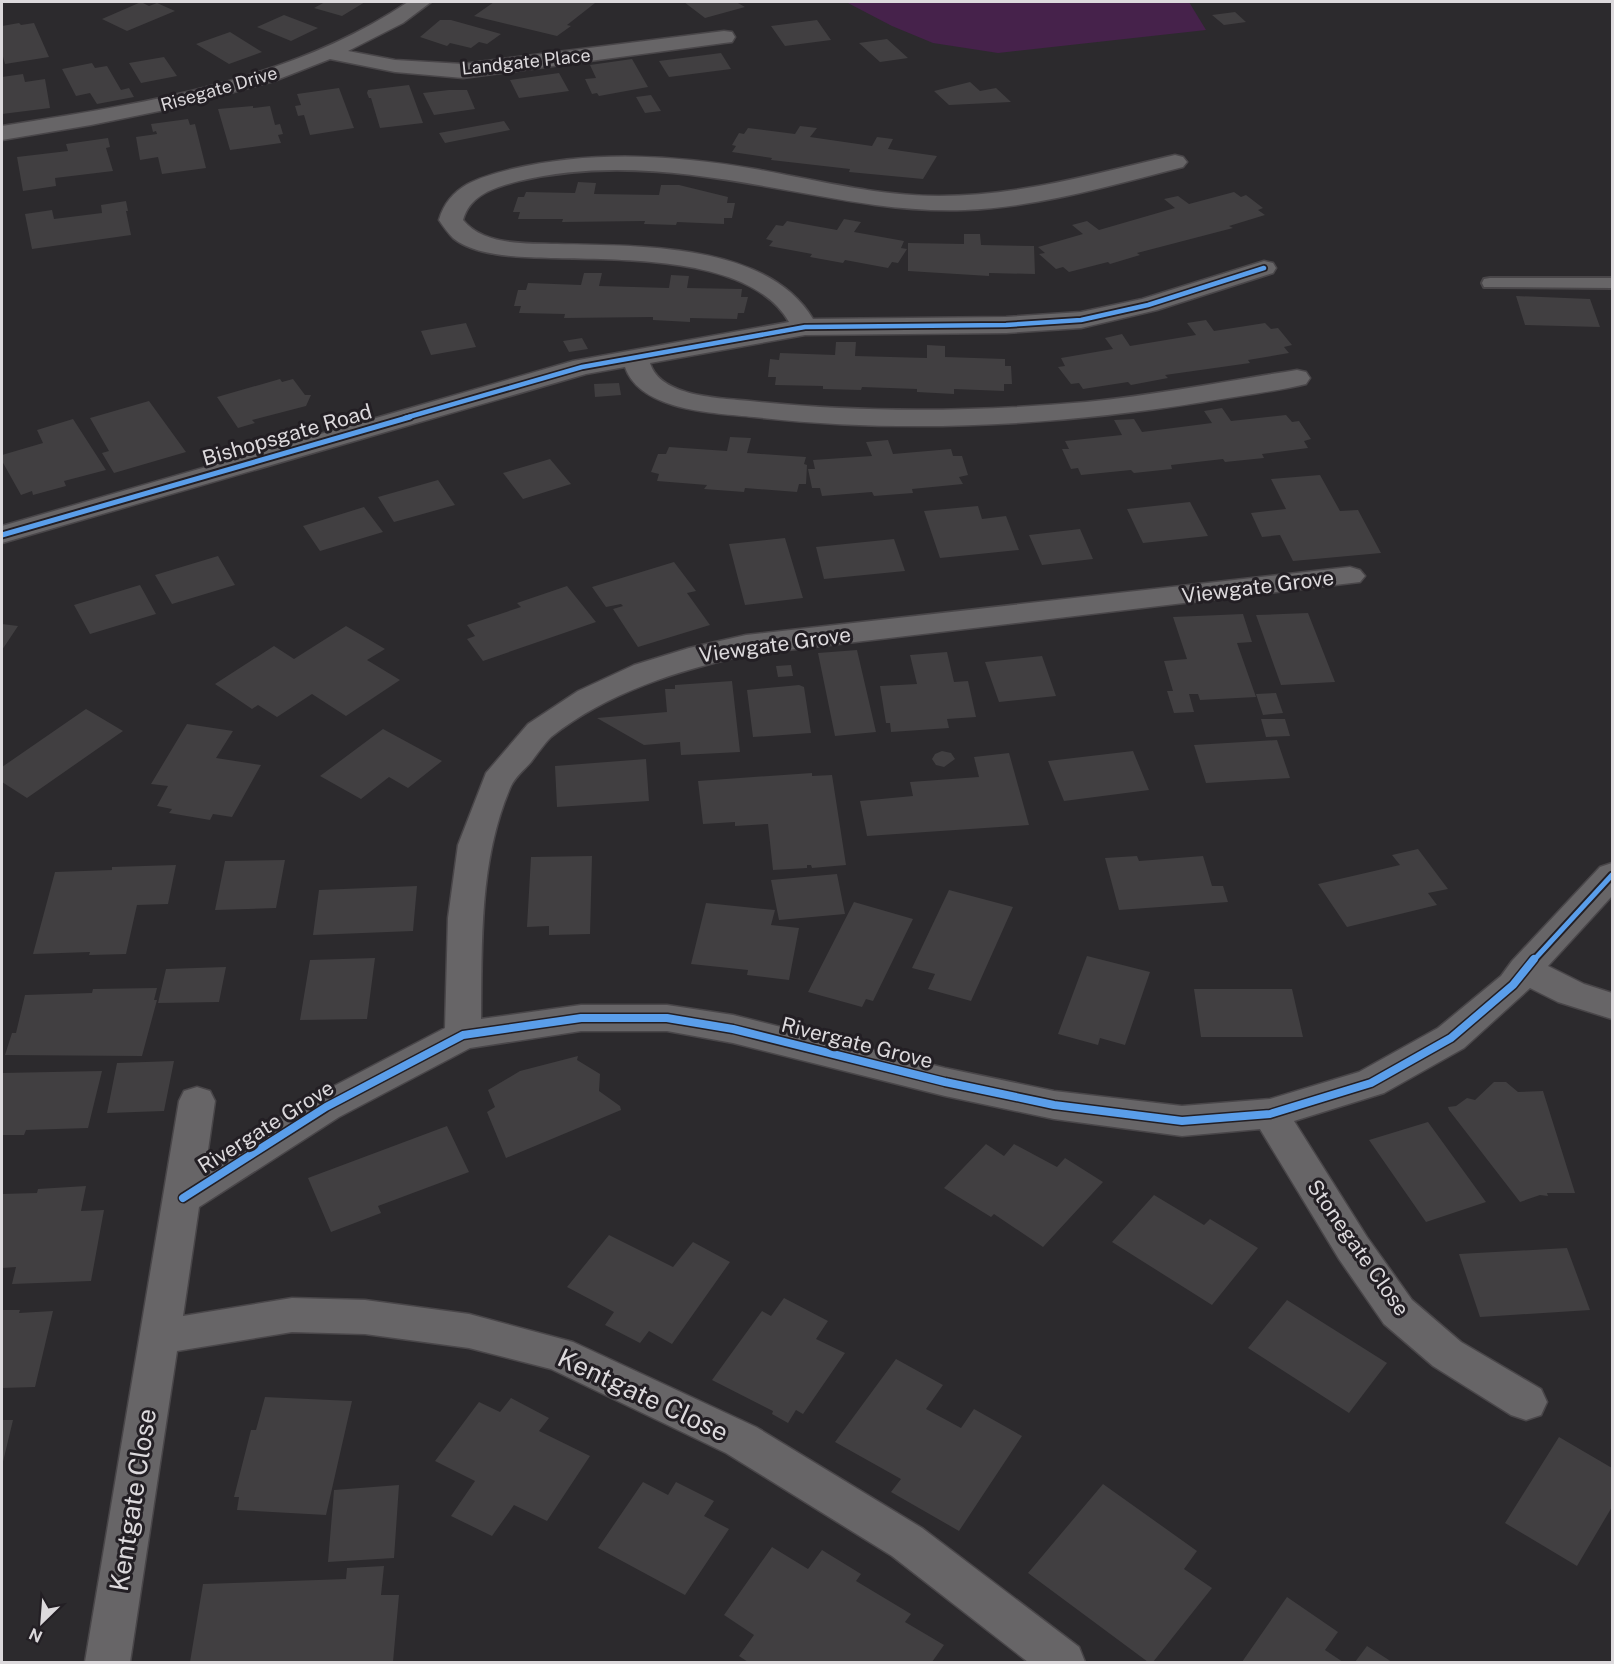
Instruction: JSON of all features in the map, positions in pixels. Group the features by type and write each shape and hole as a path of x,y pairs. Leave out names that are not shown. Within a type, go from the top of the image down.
{"street":[{"name":"Risegate Drive","path":"2,133 163,106 235,87 329,52 374,30 421,2"},
{"name":"Landgate Place","path":"329,52 386,66 463,71 724,37"},
{"path":"805,327 792,306 767,286 730,269 687,260 631,253 531,250 490,245 462,234 452,220 453,208 462,197 481,185 521,173 578,166 639,163 698,167 867,196 935,203 990,200 1053,189 1175,162"},
{"name":"Bishopsgate Road","path":"2,535 582,367 805,327 995,326 1081,320 1148,305 1264,268"},
{"path":"636,358 639,372 648,384 671,395 783,413 897,419 1003,416 1089,409 1297,378"},
{"name":"Viewgate Grove","path":"463,1035 462,980 465,918 475,845 497,781 539,732 589,698 656,668 746,645 1350,576"},
{"name":"Rivergate Grove","path":"183,1198 326,1107 463,1035 581,1018 667,1018 733,1029 945,1082 1054,1106 1182,1121 1270,1114 1371,1083 1451,1038 1513,985 1524,970 1612,875"},
{"path":"1524,970 1571,993 1612,1006"},
{"name":"Kentgate Close","path":"106,1662 197,1101"},
{"name":"Stonegate Close","path":"1270,1114 1353,1248 1398,1312 1447,1354 1526,1402"},
{"name":"Kentgate Close","path":"159,1337 292,1315 365,1317 469,1331 560,1354 741,1440 907,1542 1063,1662"}],"lane":[{"path":"1490,283 1612,283"}],"shaded area":[{"path":"846,2 1189,2 1206,30 998,53 933,43 892,26"}],"building":[{"path":"141,2 149,6 157,3 175,11 127,31 102,19"},
{"path":"325,2 365,2 342,16 314,8"},
{"path":"494,2 595,3 557,36 474,16"},
{"path":"684,2 736,2 745,7 705,18"},
{"path":"1235,12 1246,22 1224,25 1212,15"},
{"path":"284,15 318,28 291,41 257,27"},
{"path":"440,20 451,20 501,34 487,44 479,42 471,48 450,43 447,46 420,37"},
{"path":"817,20 831,40 785,46 771,26"},
{"path":"19,23 21,25 34,23 49,57 5,64 2,53 2,26"},
{"path":"230,32 262,52 229,64 196,44"},
{"path":"887,39 908,58 880,62 859,43"},
{"path":"721,53 731,69 669,77 659,61"},
{"path":"164,57 177,76 141,83 129,63"},
{"path":"632,59 648,87 599,96 597,93 592,94 585,79 596,78 590,65"},
{"path":"92,63 95,68 107,66 121,90 129,88 134,97 97,104 90,93 76,96 62,69"},
{"path":"559,73 569,91 519,98 510,80"},
{"path":"23,74 25,82 45,79 50,108 2,114 2,77"},
{"path":"970,82 980,91 996,88 1011,102 949,105 934,91"},
{"path":"409,85 423,123 380,128 371,98 367,93 368,90"},
{"path":"339,88 354,128 310,135 304,115 298,116 295,106 301,105 297,94"},
{"path":"467,90 475,109 434,115 423,93"},
{"path":"651,95 661,111 645,113 636,97"},
{"path":"253,106 253,108 270,106 275,125 280,124 283,134 278,135 281,143 230,150 218,109"},
{"path":"188,119 190,125 195,124 206,168 162,174 158,157 140,160 136,137 157,134 156,131 153,132 151,124"},
{"path":"504,121 510,130 445,143 439,133"},
{"path":"800,126 817,128 810,137 872,146 877,137 893,139 888,149 937,156 923,179 849,172 850,169 771,160 772,158 732,152 736,146 732,145 739,133 744,134 748,128 795,134"},
{"path":"108,138 110,147 106,148 113,171 55,178 56,186 23,191 17,157 68,151 66,144"},
{"path":"578,182 596,183 594,194 659,195 661,185 679,185 728,197 727,203 735,203 732,218 724,218 724,224 677,222 676,225 644,224 645,221 562,222 563,219 518,219 520,212 513,212 518,197 524,197 526,192 575,193"},
{"path":"1234,192 1241,197 1246,195 1263,208 1258,210 1265,215 1229,226 1233,228 1137,253 1140,255 1110,264 1108,262 1069,272 1063,267 1056,269 1039,254 1045,253 1038,247 1083,234 1072,225 1087,221 1099,230 1175,208 1164,199 1178,196 1189,204"},
{"path":"126,201 131,235 32,249 25,214 52,210 54,219 102,213 101,205"},
{"path":"844,219 861,222 854,232 904,241 901,248 907,249 898,263 892,262 888,268 845,260 843,263 810,257 812,254 769,246 773,241 766,239 776,225 783,226 787,221 837,230"},
{"path":"964,234 980,234 981,245 1034,246 1035,274 989,273 989,276 908,271 908,243 964,244"},
{"path":"584,273 602,273 599,286 669,288 671,275 689,276 687,288 742,289 741,297 748,297 744,313 738,313 737,319 690,318 690,322 653,320 653,317 564,318 565,314 519,313 521,306 514,306 518,290 526,290 528,283 581,285"},
{"path":"1516,296 1590,299 1600,327 1525,325"},
{"path":"1206,320 1214,331 1265,323 1271,329 1278,328 1292,345 1284,347 1289,353 1248,360 1250,363 1165,375 1168,378 1131,385 1128,382 1083,389 1079,383 1071,384 1058,367 1065,366 1061,358 1113,349 1105,338 1122,334 1130,346 1196,335 1187,323"},
{"path":"466,323 476,347 431,355 421,331"},
{"path":"582,338 588,349 569,352 563,341"},
{"path":"836,342 856,342 855,356 927,358 927,345 945,346 945,357 1005,359 1005,366 1011,366 1012,384 1004,384 1004,391 954,389 954,394 917,392 917,389 862,387 861,390 823,389 823,386 775,385 776,377 768,377 770,359 779,360 780,353 835,355"},
{"path":"280,379 282,382 293,379 305,395 311,395 306,406 252,420 255,423 238,428 217,397"},
{"path":"619,383 621,395 595,397 594,384"},
{"path":"149,401 186,452 114,473 102,453 109,451 90,418"},
{"path":"1222,408 1231,421 1286,415 1292,422 1299,421 1311,439 1304,441 1308,448 1262,454 1264,458 1225,462 1223,459 1171,465 1172,469 1081,475 1078,468 1071,469 1062,449 1069,449 1065,441 1122,435 1114,420 1134,419 1142,432 1212,423 1204,411"},
{"path":"73,419 106,470 64,481 66,486 33,495 32,491 21,495 2,461 2,455 43,443 37,430"},
{"path":"730,437 751,438 747,453 806,457 804,464 807,465 806,484 799,484 797,492 745,488 744,492 704,489 707,485 657,481 659,474 651,472 658,454 666,454 669,447 727,451"},
{"path":"888,440 893,454 951,449 953,456 962,456 968,475 959,477 963,484 912,489 913,493 874,496 872,492 822,496 820,488 812,488 808,469 815,469 813,460 872,456 866,442"},
{"path":"550,459 571,484 523,499 503,473"},
{"path":"1320,475 1340,511 1358,510 1381,553 1293,561 1280,535 1262,537 1251,513 1286,509 1271,479"},
{"path":"438,480 455,505 394,522 378,497"},
{"path":"1190,502 1208,536 1143,543 1127,509"},
{"path":"978,506 982,519 1006,516 1019,550 940,558 924,511"},
{"path":"364,507 383,532 320,551 303,526"},
{"path":"1080,529 1093,559 1042,565 1029,535"},
{"path":"785,538 803,598 745,605 729,544"},
{"path":"894,539 905,571 824,579 816,547"},
{"path":"218,556 235,585 172,604 155,575"},
{"path":"674,562 696,591 687,593 710,625 638,647 613,609 623,606 621,604 606,607 592,587"},
{"path":"140,585 156,614 90,634 74,605"},
{"path":"567,586 596,622 483,661 467,639 475,636 467,625 521,607 517,603"},
{"path":"1308,613 1335,682 1281,685 1256,615"},
{"path":"1243,614 1252,642 1237,643 1256,697 1200,700 1198,694 1189,694 1194,712 1174,713 1167,691 1173,691 1164,661 1187,659 1173,617"},
{"path":"2,624 18,626 2,650"},
{"path":"346,626 385,649 367,660 400,680 346,716 312,694 277,717 258,705 252,709 215,684 274,646 294,659"},
{"path":"857,650 876,732 835,736 818,653"},
{"path":"947,652 954,682 968,681 976,717 947,719 949,728 891,732 890,723 886,723 880,686 917,684 910,655"},
{"path":"1042,656 1056,696 999,702 985,662"},
{"path":"791,665 793,676 778,677 776,666"},
{"path":"732,681 740,752 681,755 680,742 644,745 597,718 667,712 665,689 675,689 675,685"},
{"path":"799,685 804,687 811,733 753,737 747,690"},
{"path":"1276,693 1283,713 1263,715 1256,694"},
{"path":"86,709 123,731 27,798 2,782 2,767"},
{"path":"1261,719 1285,719 1290,736 1266,737"},
{"path":"187,724 233,731 216,758 261,765 232,817 213,814 210,820 169,813 172,809 157,806 168,786 151,784"},
{"path":"383,729 442,761 408,788 389,777 361,799 320,776"},
{"path":"1277,740 1290,778 1206,783 1194,745"},
{"path":"942,751 951,753 955,759 944,767 936,765 932,759 935,754"},
{"path":"1133,751 1149,790 1064,801 1048,761"},
{"path":"1009,753 1029,825 867,836 860,801 913,796 910,782 979,777 974,757"},
{"path":"646,759 649,801 557,807 555,766"},
{"path":"812,773 812,776 832,775 846,865 812,868 811,865 807,865 807,868 773,870 768,824 735,826 735,822 703,824 698,781"},
{"path":"1418,849 1448,889 1428,893 1437,905 1347,927 1318,884 1400,865 1392,855"},
{"path":"592,856 590,934 549,935 549,926 527,927 531,857"},
{"path":"1137,856 1139,861 1203,856 1212,886 1223,886 1228,902 1119,910 1105,858"},
{"path":"285,860 276,908 215,910 225,861"},
{"path":"176,865 168,904 137,905 126,954 89,955 90,952 33,954 55,872"},
{"path":"837,874 845,914 779,920 771,880"},
{"path":"417,886 413,931 313,935 319,890"},
{"path":"949,890 1013,907 971,1001 928,989 935,974 912,968"},
{"path":"854,902 913,919 873,1001 866,999 862,1007 808,992"},
{"path":"706,903 775,910 771,925 799,928 789,980 747,975 748,970 691,964"},
{"path":"1087,956 1150,972 1125,1045 1100,1038 1098,1045 1058,1034"},
{"path":"375,958 367,1019 300,1020 310,960"},
{"path":"226,967 219,1002 158,1003 166,969"},
{"path":"157,988 154,1000 157,1000 142,1056 5,1055 12,1033 16,1033 25,995 92,993 93,989"},
{"path":"1194,989 1292,989 1303,1037 1201,1037"},
{"path":"578,1056 577,1060 600,1074 599,1091 620,1106 621,1110 506,1158 487,1112 495,1107 488,1090 520,1071"},
{"path":"174,1061 164,1111 107,1113 117,1063"},
{"path":"102,1071 88,1128 26,1130 24,1135 2,1135 2,1073"},
{"path":"1494,1082 1506,1082 1518,1092 1543,1091 1575,1193 1547,1193 1548,1196 1540,1195 1520,1202 1449,1110 1448,1107 1456,1106 1467,1098 1475,1100"},
{"path":"1428,1122 1486,1202 1426,1222 1369,1140"},
{"path":"447,1126 469,1172 378,1206 381,1213 331,1232 308,1178"},
{"path":"986,1144 1004,1156 1014,1144 1057,1167 1065,1158 1103,1182 1043,1247 994,1214 991,1217 944,1188"},
{"path":"86,1186 81,1211 104,1210 91,1281 12,1284 16,1267 2,1268 2,1194 37,1193 38,1189"},
{"path":"1154,1195 1204,1225 1210,1219 1258,1248 1212,1305 1112,1242"},
{"path":"609,1235 673,1267 693,1242 730,1262 672,1344 649,1331 640,1343 605,1325 614,1312 567,1287"},
{"path":"1567,1248 1590,1310 1480,1317 1459,1254"},
{"path":"784,1298 828,1321 816,1339 845,1353 803,1414 796,1410 788,1423 772,1414 773,1411 712,1380 762,1311 771,1316"},
{"path":"1287,1300 1387,1363 1349,1413 1248,1348"},
{"path":"2,1310 20,1310 19,1313 53,1311 35,1387 2,1388"},
{"path":"896,1359 943,1385 926,1409 961,1428 974,1409 1022,1436 959,1531 891,1492 901,1479 835,1442"},
{"path":"265,1397 352,1401 326,1515 237,1510 239,1497 234,1497 251,1430 256,1430"},
{"path":"511,1398 549,1418 539,1431 590,1456 547,1521 514,1505 492,1536 451,1516 475,1481 435,1461 479,1402 500,1412"},
{"path":"2,1420 13,1420 2,1466"},
{"path":"1559,1437 1612,1468 1612,1507 1577,1566 1505,1523"},
{"path":"643,1482 668,1495 676,1482 714,1501 704,1516 729,1529 685,1595 598,1548"},
{"path":"1103,1484 1197,1551 1184,1569 1212,1588 1153,1662 1148,1662 1028,1573"},
{"path":"399,1485 394,1558 328,1562 334,1490"},
{"path":"772,1547 808,1569 822,1550 861,1574 856,1581 911,1614 905,1622 944,1645 932,1662 748,1662 739,1656 754,1635 724,1615"},
{"path":"384,1566 381,1595 399,1595 393,1662 190,1662 203,1584 346,1579 347,1568"},
{"path":"1287,1597 1338,1632 1325,1650 1343,1662 1242,1662"},
{"path":"1367,1646 1392,1662 1355,1662"}],"cycle path":[{"path":"2,535 582,367 805,327 1006,325 1081,320 1148,305 1264,268"},
{"path":"183,1198 326,1107 463,1035 581,1018 667,1018 733,1029 945,1082 1054,1105 1182,1121 1270,1114 1371,1083 1451,1038 1513,985 1524,970 1612,875"}]}
